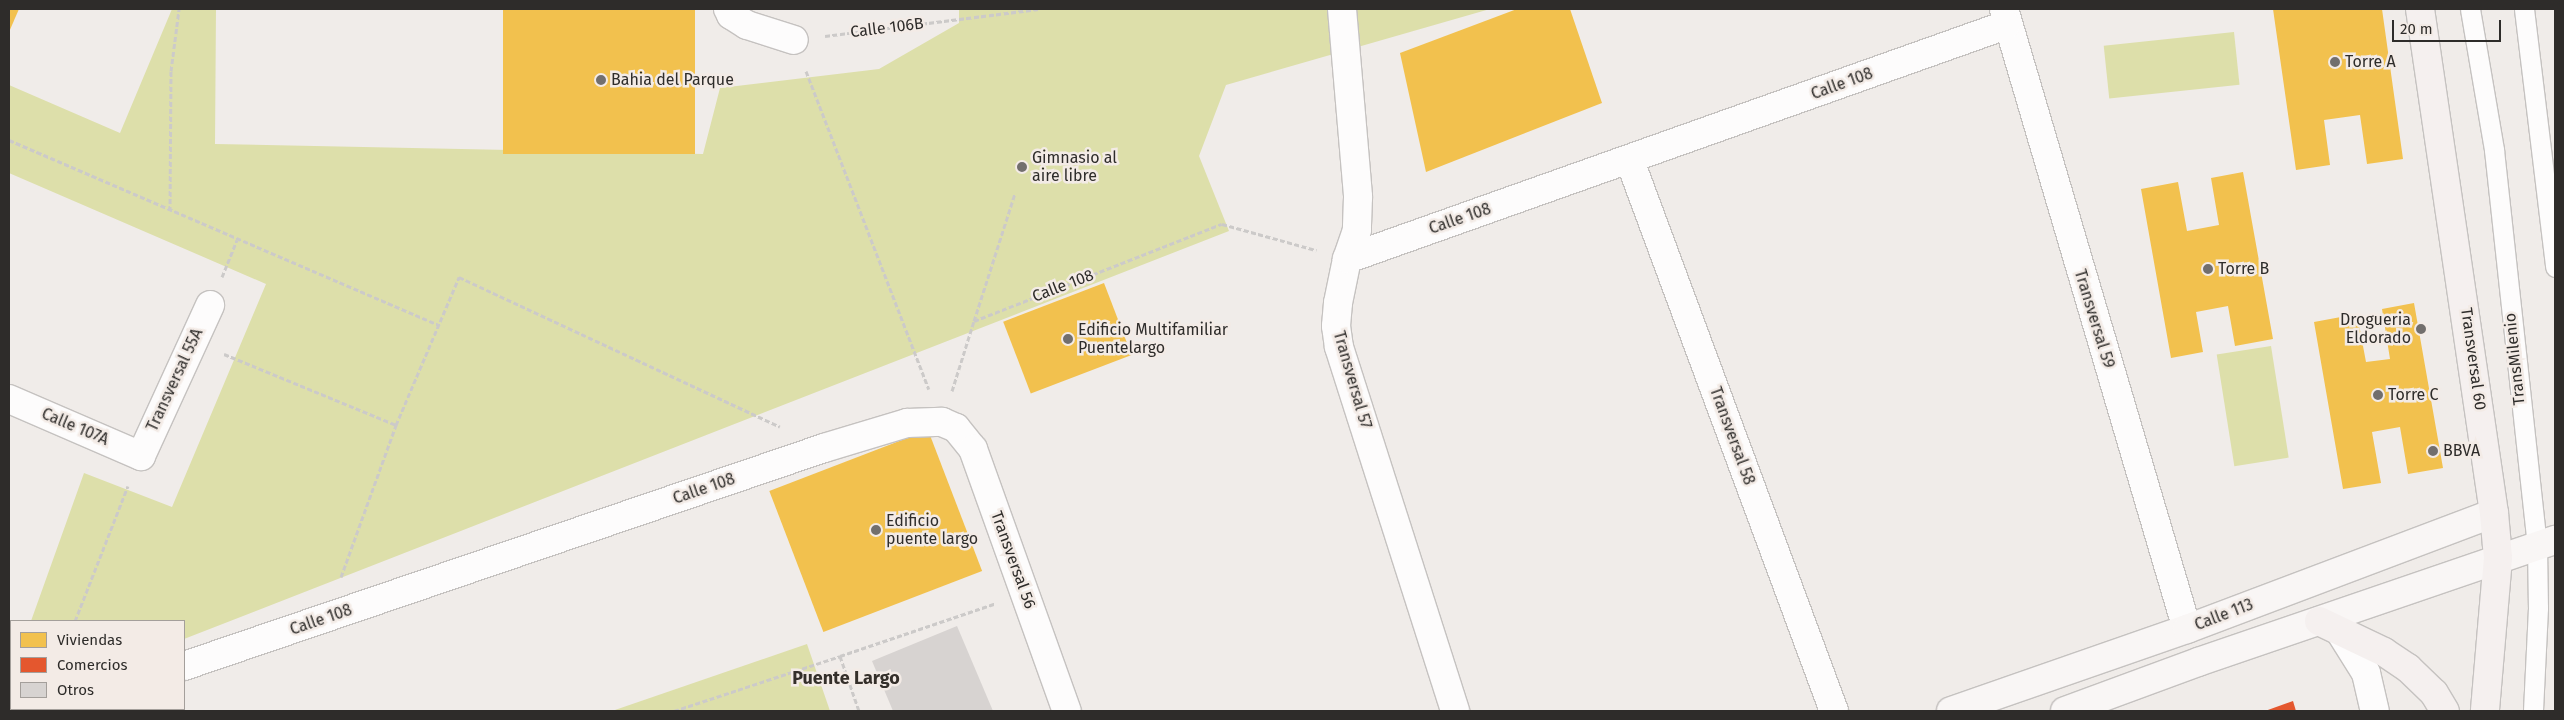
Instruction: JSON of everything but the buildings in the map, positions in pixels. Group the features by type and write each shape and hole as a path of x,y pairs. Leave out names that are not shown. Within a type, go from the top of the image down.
{"main road":[{"name":"Transversal 60","path":"2420,9 2494,512 2498,558 2484,711"},
{"path":"2329,626 2408,668 2434,693 2445,711"}],"street":[{"path":"728,9 731,15 747,25 794,40"},
{"name":"Transversal 57","path":"1342,9 1358,197 1357,230 1347,259 1338,310 1339,347 1455,711"},
{"name":"Calle 108","path":"1347,259 1630,161 2005,17"},
{"name":"Transversal 59","path":"2005,17 2187,629"},
{"name":"Transversal 58","path":"1630,161 1834,711"},
{"name":"Transversal 55A","path":"141,456 210,305"},
{"name":"Calle 107A","path":"9,399 141,456"},
{"name":"Calle 108","path":"185,666 824,448 907,423 942,422"},
{"name":"Transversal 56","path":"942,422 956,428 973,449 1067,711"},
{"name":"Calle 113","path":"1951,711 2187,629 2494,512"},
{"path":"2064,711 2329,626 2498,558 2546,543"},
{"path":"2329,626 2366,673 2375,711"}],"lane":[{"name":"TransMilenio","path":"2470,9 2494,150 2546,543 2538,608 2533,711"},
{"path":"2524,9 2555,267"}],"path":[{"path":"170,211 171,71 179,9"},
{"name":"Calle 106B","path":"794,40 1040,9"},
{"path":"794,40 942,422"},
{"path":"9,140 438,325"},
{"path":"942,422 1015,193"},
{"name":"Calle 108","path":"974,322 1222,224 1347,259"},
{"path":"210,305 238,240"},
{"path":"327,618 396,425 459,277 824,448"},
{"path":"193,342 396,425"},
{"path":"74,620 141,456"},
{"path":"674,711 1025,593"},
{"path":"840,656 859,711"}],"green space":[{"path":"172,9 216,9 215,144 703,154 720,88 879,69 959,23 959,9 1490,9 1226,85 1199,156 1229,231 185,639 185,620 31,620 84,473 172,507 266,284 9,173 9,85 120,133"},
{"path":"2234,32 2240,85 2109,98 2104,46"},
{"path":"2271,346 2289,458 2234,466 2217,355"},
{"path":"807,644 830,711 612,711"}],"place":[{"name":"Torre A","path":"2335,62"},
{"name":"Bahia del Parque","path":"601,80"},
{"name":"Gimnasio al aire libre","path":"1022,167"},
{"name":"Torre B","path":"2208,269"},
{"name":"Drogueria Eldorado","path":"2421,329"},
{"name":"Edificio Multifamiliar Puentelargo","path":"1068,339"},
{"name":"Torre C","path":"2378,395"},
{"name":"BBVA","path":"2433,451"},
{"name":"Edificio puente largo","path":"876,530"}],"district":[{"name":"Puente Largo","path":"846,678"}]}
